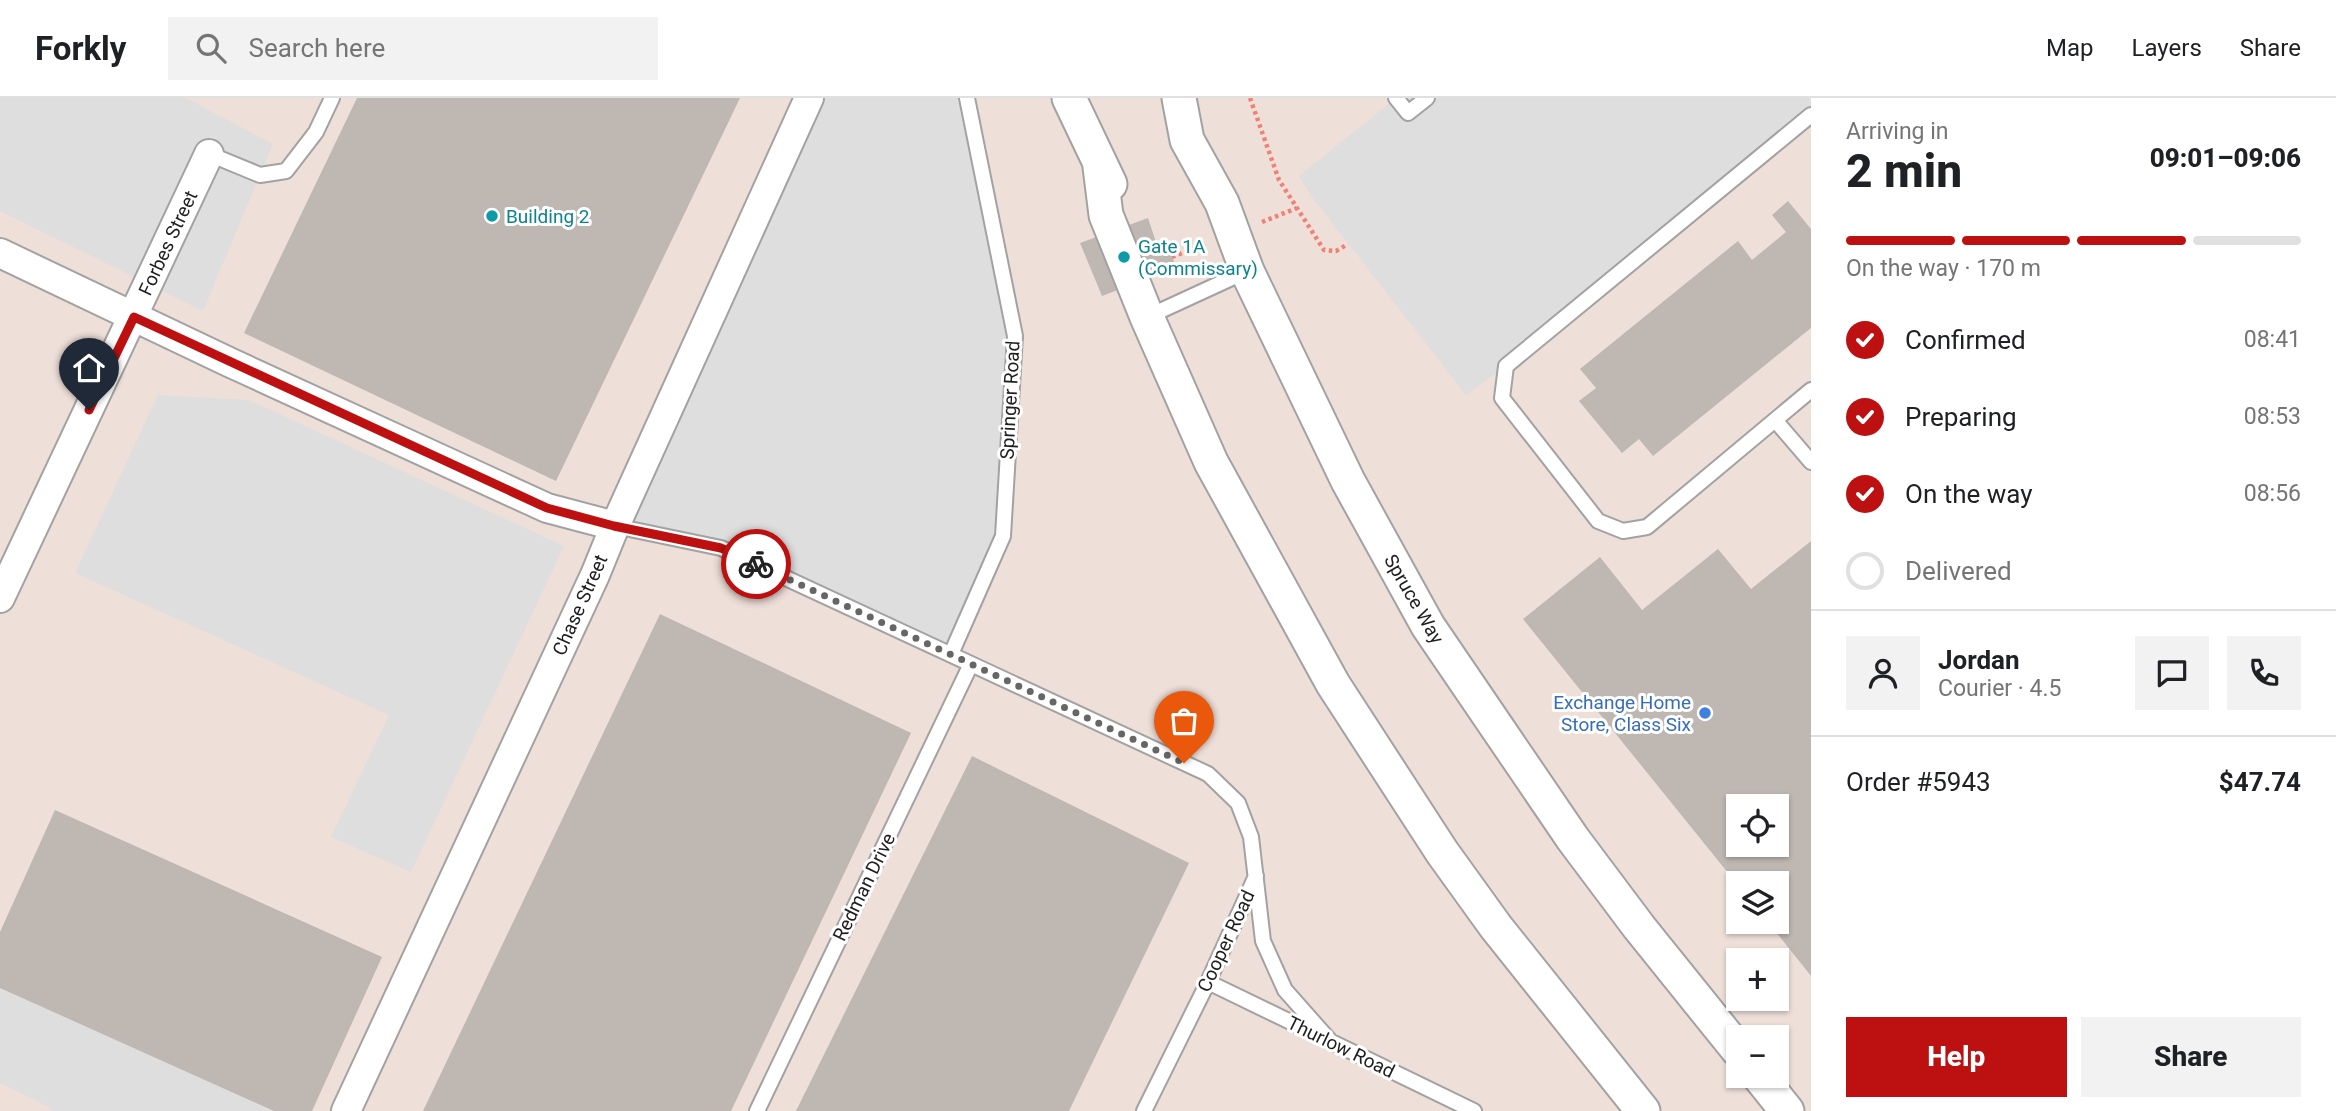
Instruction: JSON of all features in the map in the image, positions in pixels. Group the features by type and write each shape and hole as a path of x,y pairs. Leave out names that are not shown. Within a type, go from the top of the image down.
{"street":[{"name":"Chase Street","path":"346,1111 595,575 614,526 809,98"},
{"path":"1069,98 1100,167 1106,215 1210,462 1333,684 1481,906 1643,1111"},
{"name":"Spruce Way","path":"1179,98 1187,140 1222,203 1247,271 1348,481 1428,626 1573,839 1639,927 1726,1034"},
{"name":"Forbes Street","path":"0,598 209,154"},
{"path":"0,253 547,508 614,526"},
{"path":"1769,1088 1787,1111"}],"lane":[{"path":"209,154 260,175 286,171 317,132 332,98"},
{"name":"Springer Road","path":"951,654 1003,536 1015,336 967,98"},
{"path":"1396,98 1408,113 1427,98"},
{"path":"1811,115 1506,366 1502,398 1598,520 1623,531 1647,527 1811,390"},
{"path":"1147,317 1247,271"},
{"path":"1775,419 1811,461"},
{"name":"Cooper Road","path":"614,526 721,548 1208,774 1238,803 1251,837 1256,875 1208,982 1144,1111"},
{"name":"Redman Drive","path":"757,1111 971,664"},
{"path":"1256,875 1263,941 1285,990 1332,1043"},
{"name":"Thurlow Road","path":"1208,982 1474,1111"}],"path":[{"path":"1250,98 1279,180 1324,250 1336,251 1348,244"}],"shaded area":[{"path":"0,98 1811,98 1811,1111 0,1111"},
{"path":"0,98 186,98 273,144 203,311 0,211"},
{"path":"809,98 967,98 1015,336 1003,536 951,654 721,548 615,526"},
{"path":"1396,98 1809,98 1811,115 1506,366 1466,395 1312,197 1299,176"},
{"path":"158,395 249,400 564,546 411,872 331,837 389,715 75,573"},
{"path":"0,984 275,1111 51,1111 51,1108 0,1083"}],"building":[{"name":"Building 2","path":"357,98 740,98 556,481 244,333"},
{"path":"1788,201 1811,229 1811,328 1653,456 1639,439 1622,453 1579,401 1596,388 1580,369 1738,241 1752,260 1786,232 1772,215"},
{"name":"Gate 1A (Commissary)","path":"1148,218 1156,242 1165,239 1175,264 1166,267 1167,271 1102,296 1080,243"},
{"name":"Exchange Home Store, Class Six","path":"1811,541 1811,976 1778,934 1789,934 1789,871 1727,871 1523,619 1600,557 1642,610 1718,549 1751,589"},
{"path":"660,614 911,733 731,1111 423,1111"},
{"path":"972,756 1189,863 1069,1111 796,1111"},
{"path":"55,810 382,957 312,1111 274,1111 0,988 0,932"}],"way so far":[{"path":"756,564 1184,763"}],"place":[{"name":"Building 2","path":"492,216"},
{"name":"Gate 1A (Commissary)","path":"1124,257"},
{"name":"Exchange Home Store, Class Six","path":"1705,713"}],"route":[{"path":"89,410 134,317 547,508 614,526 721,548 756,564"}]}
